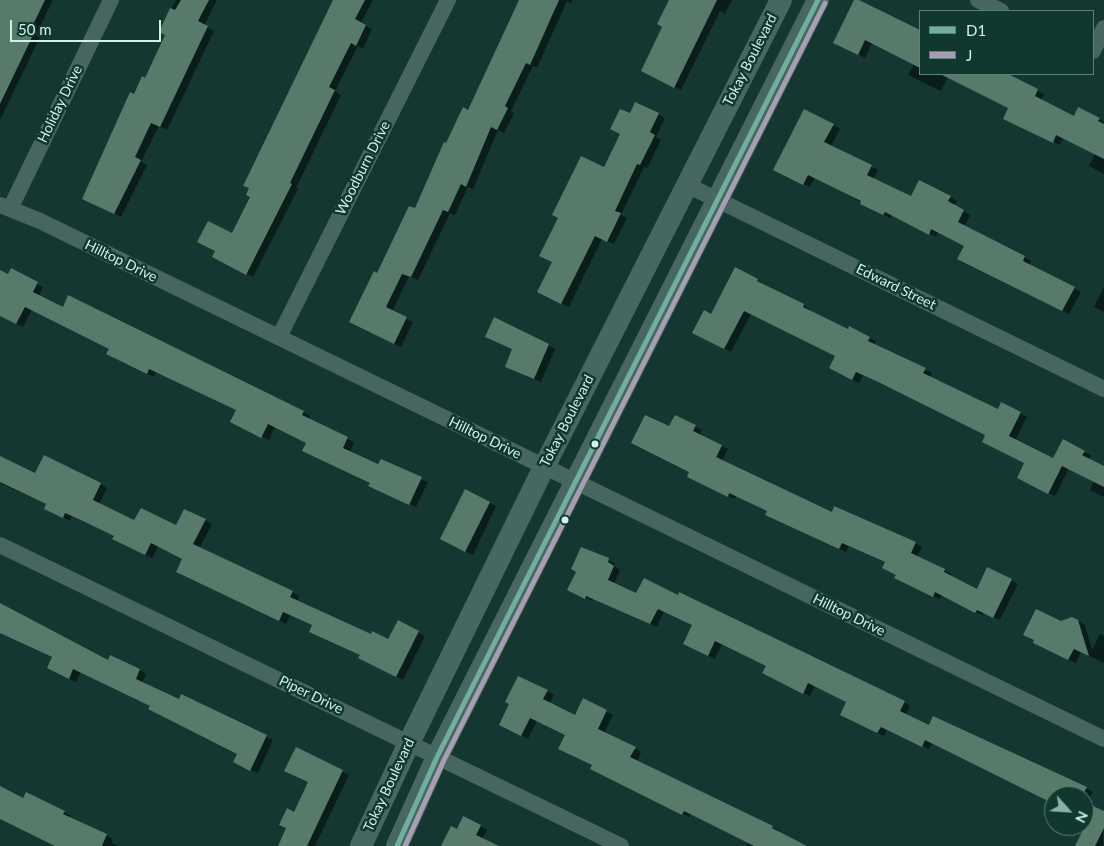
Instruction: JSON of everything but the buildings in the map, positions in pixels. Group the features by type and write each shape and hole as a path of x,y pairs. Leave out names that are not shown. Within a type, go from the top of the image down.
{"street":[{"name":"Holiday Drive","path":"5,207 111,0"},
{"name":"Woodburn Drive","path":"279,337 448,0"},
{"name":"Tokay Boulevard","path":"361,846 409,743 544,467 780,0"},
{"path":"397,846 437,757 818,0"},
{"path":"978,0 999,10"},
{"path":"1094,49 1104,28"},
{"name":"Edward Street","path":"687,185 1104,389"},
{"name":"Hilltop Drive","path":"5,207 40,221 1104,739"},
{"name":"Piper Drive","path":"0,545 621,846"}],"transit line":[{"name":"D1","path":"397,846 437,757 818,0"},
{"name":"J","path":"405,846 444,760 825,3"}]}
